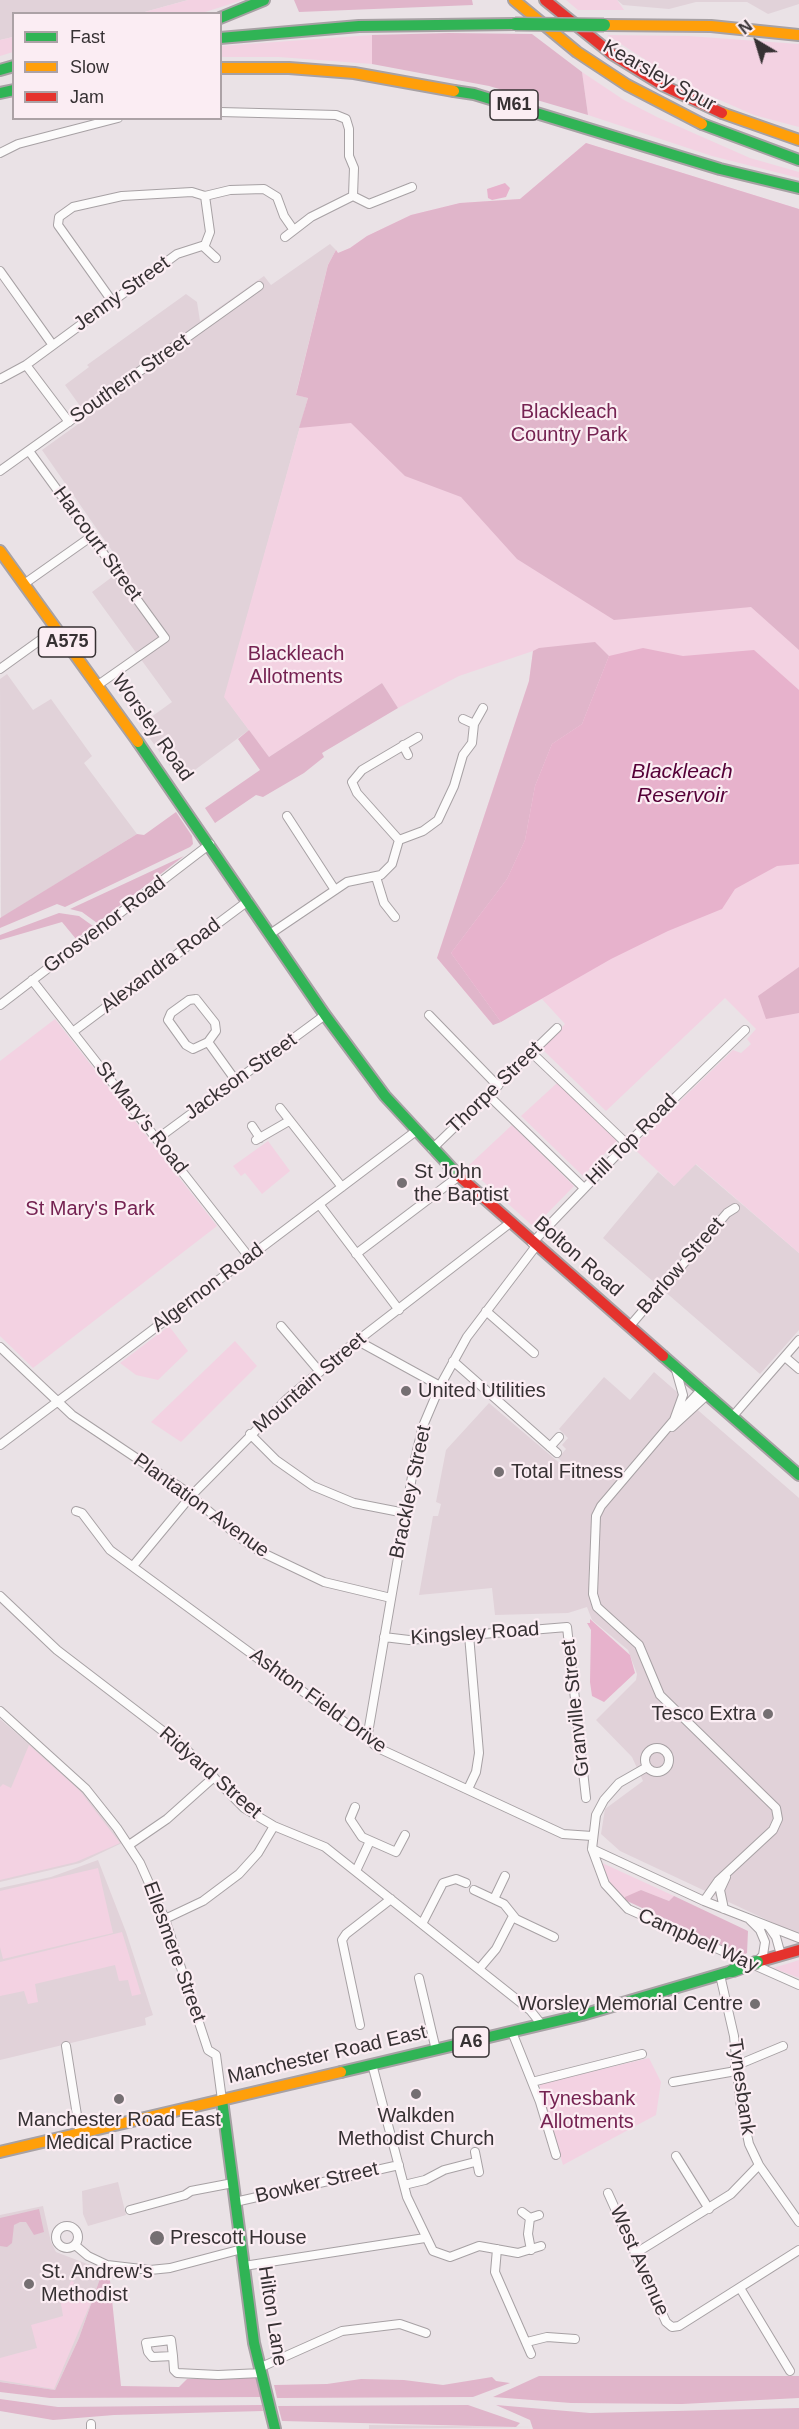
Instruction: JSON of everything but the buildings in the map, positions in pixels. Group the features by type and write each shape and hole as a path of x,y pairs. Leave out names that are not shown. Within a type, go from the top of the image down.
{"main road":[{"path":"222,17 264,0"},
{"name":"Kearsley Spur","path":"514,0 577,52 627,85 709,128 799,160"},
{"name":"Kearsley Spur","path":"545,0 612,54 664,86 737,120 799,140"},
{"path":"222,38 359,26 515,24 711,26 799,35"},
{"name":"M61","path":"222,68 289,68 354,73 474,94 710,166 799,188"},
{"name":"Worsley Road","path":"0,551 98,685 248,901"},
{"name":"Bolton Road","path":"248,901 366,1072 432,1149 510,1223 799,1475"},
{"name":"Manchester Road East","path":"0,2152 542,2025 635,2001 760,1960 799,1950"},
{"name":"Hilton Lane","path":"222,2100 261,2374 274,2425"}],"street":[{"path":"222,112 320,114 346,118 349,129 349,156 354,168 353,196"},
{"path":"0,153 18,144 110,120"},
{"path":"353,196 369,204 412,187"},
{"path":"112,302 61,233 58,225 59,217 73,207 122,196 192,192 205,196 230,190 264,189 277,196 284,216 293,229"},
{"path":"205,196 210,232 203,246 216,258"},
{"path":"285,237 293,229 322,211 353,196"},
{"name":"Jenny Street","path":"0,379 26,365 184,250 203,246"},
{"path":"0,272 52,344"},
{"name":"Southern Street","path":"0,471 259,286"},
{"path":"26,365 69,422"},
{"name":"Harcourt Street","path":"29,451 165,638 98,685"},
{"path":"24,584 92,536"},
{"path":"0,669 57,628"},
{"path":"399,840 423,831 438,820 454,786 463,755 472,743 474,724 483,708"},
{"path":"463,719 474,724"},
{"path":"352,782 362,770 418,737"},
{"path":"403,745 408,755"},
{"path":"342,781 352,782"},
{"path":"352,782 357,794 399,840"},
{"path":"286,817 335,890"},
{"path":"270,934 353,879 376,877 392,864 399,840"},
{"name":"Grosvenor Road","path":"0,1005 208,841"},
{"path":"376,877 384,903 397,918"},
{"name":"Alexandra Road","path":"74,1031 248,901"},
{"name":"St Mary's Road","path":"32,980 249,1257"},
{"path":"189,999 196,999 215,1023 216,1030 208,1042 193,1048 186,1045 169,1023 171,1013 189,999"},
{"name":"Jackson Street","path":"157,1139 325,1015"},
{"path":"429,1015 440,1032 498,1086"},
{"name":"Thorpe Street","path":"432,1149 558,1028"},
{"name":"Hill Top Road","path":"534,1244 627,1144 737,1043 745,1029"},
{"path":"208,1042 236,1081"},
{"path":"531,1053 627,1144"},
{"path":"488,1095 584,1188"},
{"path":"280,1108 342,1187"},
{"path":"252,1126 258,1139 289,1121"},
{"name":"Algernon Road","path":"0,1445 416,1131"},
{"path":"356,1254 459,1176"},
{"path":"319,1204 399,1310"},
{"name":"Barlow Street","path":"629,1327 727,1213 735,1208"},
{"name":"Mountain Street","path":"133,1566 191,1496 250,1434 320,1371 510,1223"},
{"name":"Brackley Street","path":"368,1733 419,1441 440,1386 453,1361 534,1244"},
{"path":"486,1311 528,1342 534,1353"},
{"path":"281,1326 320,1371"},
{"path":"358,1341 440,1386"},
{"path":"733,1416 799,1341"},
{"name":"Plantation Avenue","path":"0,1347 72,1415 191,1496 239,1537 282,1564 324,1582 391,1598"},
{"path":"785,1357 799,1369"},
{"path":"453,1361 557,1453"},
{"path":"674,1365 683,1395 674,1420"},
{"path":"660,1438 674,1420 705,1391"},
{"path":"704,1901 712,1888 773,1830 778,1820 776,1808 660,1695 639,1645 597,1607 593,1594 596,1516 601,1506 660,1438 705,1391"},
{"path":"250,1434 276,1460 313,1486 354,1503 405,1513"},
{"path":"550,1447 558,1437"},
{"name":"Ashton Field Drive","path":"76,1511 82,1514 104,1544 350,1726 368,1733 370,1741 378,1748 563,1834 592,1836"},
{"name":"Ridyard Street","path":"1,1599 57,1650 185,1748 244,1808 274,1826 319,1844 530,2010 542,2025"},
{"name":"Kingsley Road","path":"384,1637 409,1640 567,1627"},
{"name":"Granville Street","path":"567,1627 586,1798"},
{"path":"468,1790 476,1772 479,1753 469,1635"},
{"name":"Ellesmere Street","path":"0,1711 83,1786 129,1845 147,1877 165,1919 208,2050 217,2059 222,2100"},
{"name":"Campbell Way","path":"647,1767 628,1777 610,1791 598,1810 592,1836 592,1849 605,1884 628,1909 799,1985"},
{"path":"129,1845 184,1806 214,1777"},
{"name":"Granville Street","path":"585,1789 595,1788"},
{"path":"355,1806 351,1822 362,1837 396,1852 405,1835"},
{"path":"165,1919 203,1901 238,1874 258,1853 274,1826"},
{"path":"356,1871 370,1841"},
{"path":"592,1849 704,1901 799,1938"},
{"path":"724,1909 720,1890 731,1871"},
{"path":"494,1899 505,1876"},
{"path":"422,1924 443,1883 456,1879 466,1883"},
{"path":"474,1890 504,1904 513,1916 554,1937"},
{"path":"356,2020 342,1940 391,1899"},
{"path":"479,1970 495,1949 513,1916"},
{"path":"747,1917 763,1936 766,1948 760,1960"},
{"path":"768,1926 776,1937 781,1955"},
{"name":"Tynesbank","path":"726,1973 736,2068 749,2144 759,2165 799,2222"},
{"path":"419,1978 436,2049"},
{"path":"512,2032 532,2082 556,2155"},
{"path":"66,2046 80,2134"},
{"path":"673,2082 736,2068 783,2046"},
{"path":"532,2082 642,2054"},
{"path":"372,2064 404,2185 425,2238 433,2251 444,2256 457,2255 473,2247 518,2253 541,2246"},
{"path":"544,2144 552,2142"},
{"path":"474,2152 479,2172"},
{"path":"676,2156 709,2209"},
{"path":"404,2185 425,2180 444,2170 475,2163"},
{"name":"Bowker Street","path":"235,2202 399,2165"},
{"path":"636,2253 736,2191 759,2165"},
{"path":"130,2210 185,2195 191,2191 233,2183"},
{"name":"West Avenue","path":"608,2193 666,2322 672,2327 679,2326 740,2288"},
{"path":"522,2212 530,2218 539,2216"},
{"path":"530,2218 528,2234 531,2250"},
{"path":"244,2266 425,2238"},
{"path":"75,2245 88,2256 107,2265 150,2270 179,2266 242,2248"},
{"path":"497,2249 495,2272 531,2354"},
{"path":"790,2371 740,2288 799,2250"},
{"path":"173,2356 174,2370 177,2373 261,2374 342,2331 400,2324 426,2332"},
{"path":"414,2338 418,2329"},
{"path":"527,2342 560,2333 575,2339"}],"shaded area":[{"path":"0,0 188,0 145,12 12,12 12,37 0,40"},
{"path":"617,0 799,0 799,4 768,14 747,2 696,2 669,9 623,5"},
{"path":"330,244 336,250 328,265 296,394 308,398 225,697 249,730 184,778 174,767 170,766 140,725 172,702 92,592 124,568 42,450 88,417 65,385 89,367 87,365 186,294 197,302 200,321 264,276 271,285"},
{"path":"7,674 33,710 51,699 92,756 84,763 137,834 1,918 0,679"},
{"path":"695,1164 799,1253 799,1330 760,1374 603,1238 658,1172 674,1186"},
{"path":"654,1372 799,1498 799,1935 620,1851 601,1834 605,1809 643,1781 632,1757 596,1720 636,1680 637,1674 628,1650 592,1620 587,1607 568,1613 495,1615 492,1588 419,1595 433,1516 438,1516 441,1504 436,1502 446,1450 489,1403 570,1472 571,1470 558,1458 566,1449 562,1445 568,1438 559,1429 604,1377 630,1400"},
{"path":"0,1719 82,1790 122,1843 80,1863 0,1882"},
{"path":"98,1860 126,1932 153,2015 145,2018 146,2025 0,2060 0,1888 51,1877"},
{"path":"118,2182 126,2215 88,2226 83,2214 82,2191"},
{"path":"43,2206 51,2242 56,2252 103,2270 79,2338 55,2390 0,2382 0,2215"},
{"path":"369,2425 533,2427 369,2429"}],"green space":[{"path":"188,0 243,0 205,12 145,12"},
{"path":"294,0 472,0 473,5 299,12"},
{"path":"566,0 617,0 624,10 578,10"},
{"path":"532,34 582,72 588,115 489,86 372,64 372,35"},
{"path":"372,35 372,64 279,57 222,57 222,46"},
{"path":"607,35 688,36 799,44 799,127 754,115 706,94 666,73"},
{"path":"12,37 12,52 0,56 0,40"},
{"path":"582,72 624,100 657,117 750,158 799,172 799,178 712,156 588,115"},
{"name":"Blackleach Country Park","path":"586,143 799,209 799,1253 696,1164 674,1186 632,1147 733,1050 741,1053 751,1044 747,1039 756,1029 725,998 606,1111 542,1049 565,1024 542,999 493,1025 437,958 529,681 533,651 459,676 398,708 382,683 269,757 224,697 308,398 296,395 328,265 336,250 338,253 350,248 367,236 411,215 460,203 520,199"},
{"path":"586,143 799,209 799,650 751,607 614,620 517,559 461,497 405,476 351,423 299,428 308,398 296,395 328,265 336,250 338,253 350,248 367,236 411,215 460,203 520,199"},
{"path":"595,642 609,656 582,724 552,744 535,786 525,840 507,879 451,953 501,1022 493,1025 437,958 529,681 533,651 539,648"},
{"path":"382,683 398,708 322,753 324,757 304,773 263,797 256,795 215,823 205,808 260,770 238,739 249,730 269,757"},
{"path":"176,812 192,836 193,844 190,847 65,907 57,904 0,928 0,918 137,834 144,835"},
{"path":"184,856 97,923 82,912 70,909"},
{"path":"59,913 79,916 93,926 76,939 62,922 0,940 0,935"},
{"path":"799,967 799,1013 766,1019 758,996"},
{"name":"St Mary's Park","path":"55,1019 217,1226 33,1368 0,1336 0,1061"},
{"path":"557,1083 617,1141 583,1176 521,1116"},
{"path":"512,1125 574,1186 534,1227 467,1167"},
{"path":"268,1141 290,1171 262,1194 245,1173 241,1176 233,1166"},
{"path":"169,1326 188,1351 158,1380 136,1375 120,1363"},
{"path":"235,1341 257,1366 181,1442 151,1422"},
{"path":"29,1745 80,1791 120,1843 76,1862 0,1880 0,1787 3,1784 11,1788"},
{"path":"600,1862 674,1896 669,1901 641,1890 625,1900 611,1884"},
{"path":"98,1868 113,1933 3,1959 0,1947 0,1891"},
{"path":"641,1890 669,1901 674,1896 748,1931 747,1953 743,1955 625,1900 625,1897"},
{"path":"122,1932 141,1994 132,1996 128,1980 119,1981 115,1965 35,1984 38,2002 28,2004 24,1991 0,1996 0,1962"},
{"path":"799,1960 799,1978 773,1968 793,1962"},
{"name":"Tynesbank Allotments","path":"649,2058 661,2082 656,2115 563,2165 539,2084"},
{"path":"39,2209 44,2232 34,2235 26,2222 20,2222 14,2225 12,2243 7,2247 0,2246 0,2218"},
{"path":"103,2270 109,2271 121,2386 179,2387 187,2379 256,2377 262,2397 50,2398 0,2392 0,2382 55,2390 79,2338"},
{"path":"71,2281 74,2282 71,2290 92,2300 54,2389 0,2380 0,2358 37,2348 31,2325 63,2316 60,2298 65,2297"},
{"path":"539,2376 799,2376 799,2398 682,2404 571,2403 493,2397"},
{"path":"492,2377 496,2381 510,2383 473,2397 277,2398 274,2385 327,2384 361,2379 404,2380 443,2385"},
{"path":"0,2399 58,2407 262,2405 263,2411 114,2415 53,2420 0,2411"},
{"path":"468,2405 520,2423 516,2427 282,2421 278,2406"},
{"path":"496,2405 590,2413 799,2408 799,2429 533,2429 530,2420"}],"water":[{"path":"505,183 510,188 506,197 492,200 488,198 487,189"},
{"name":"Blackleach Reservoir","path":"643,648 683,656 754,650 799,690 799,864 777,866 735,889 722,909 668,931 611,959 501,1022 451,953 507,879 525,840 535,786 552,744 582,724 609,656"},
{"path":"590,1619 630,1655 635,1673 604,1702 592,1696 591,1630 587,1623 590,1623"}],"traffic: fast":[{"path":"222,17 264,0"},
{"path":"222,38 359,26 515,24"},
{"path":"515,24 604,25"},
{"path":"0,70 12,67"},
{"path":"0,93 12,90"},
{"path":"454,91 474,94 720,169 799,188"},
{"path":"702,124 799,160"},
{"path":"138,742 325,1015 385,1096 459,1176"},
{"path":"663,1356 799,1475"},
{"path":"732,1971 757,1962"},
{"path":"341,2072 582,2015 732,1971"},
{"path":"222,2100 254,2343 275,2429"}],"traffic: slow":[{"path":"514,0 577,52 627,85 702,124"},
{"path":"604,25 711,26 799,35"},
{"path":"222,68 289,68 354,73 454,91"},
{"path":"722,113 799,140"},
{"path":"0,551 138,742"},
{"path":"0,2152 341,2072"}],"traffic: jam":[{"path":"545,0 612,54 664,86 722,113"},
{"path":"459,1176 663,1356"},
{"path":"757,1962 799,1950"}],"place":[{"name":"St John the Baptist","path":"402,1183"},
{"name":"United Utilities","path":"406,1391"},
{"name":"Total Fitness","path":"499,1472"},
{"name":"Tesco Extra","path":"768,1714"},
{"name":"Worsley Memorial Centre","path":"755,2004"},
{"name":"Walkden Methodist Church","path":"416,2094"},
{"name":"Manchester Road East Medical Practice","path":"119,2099"},
{"name":"Prescott House","path":"157,2238"},
{"name":"St. Andrew's Methodist","path":"29,2284"}],"park label":[{"name":"Blackleach Allotments","path":"296,666"}]}
